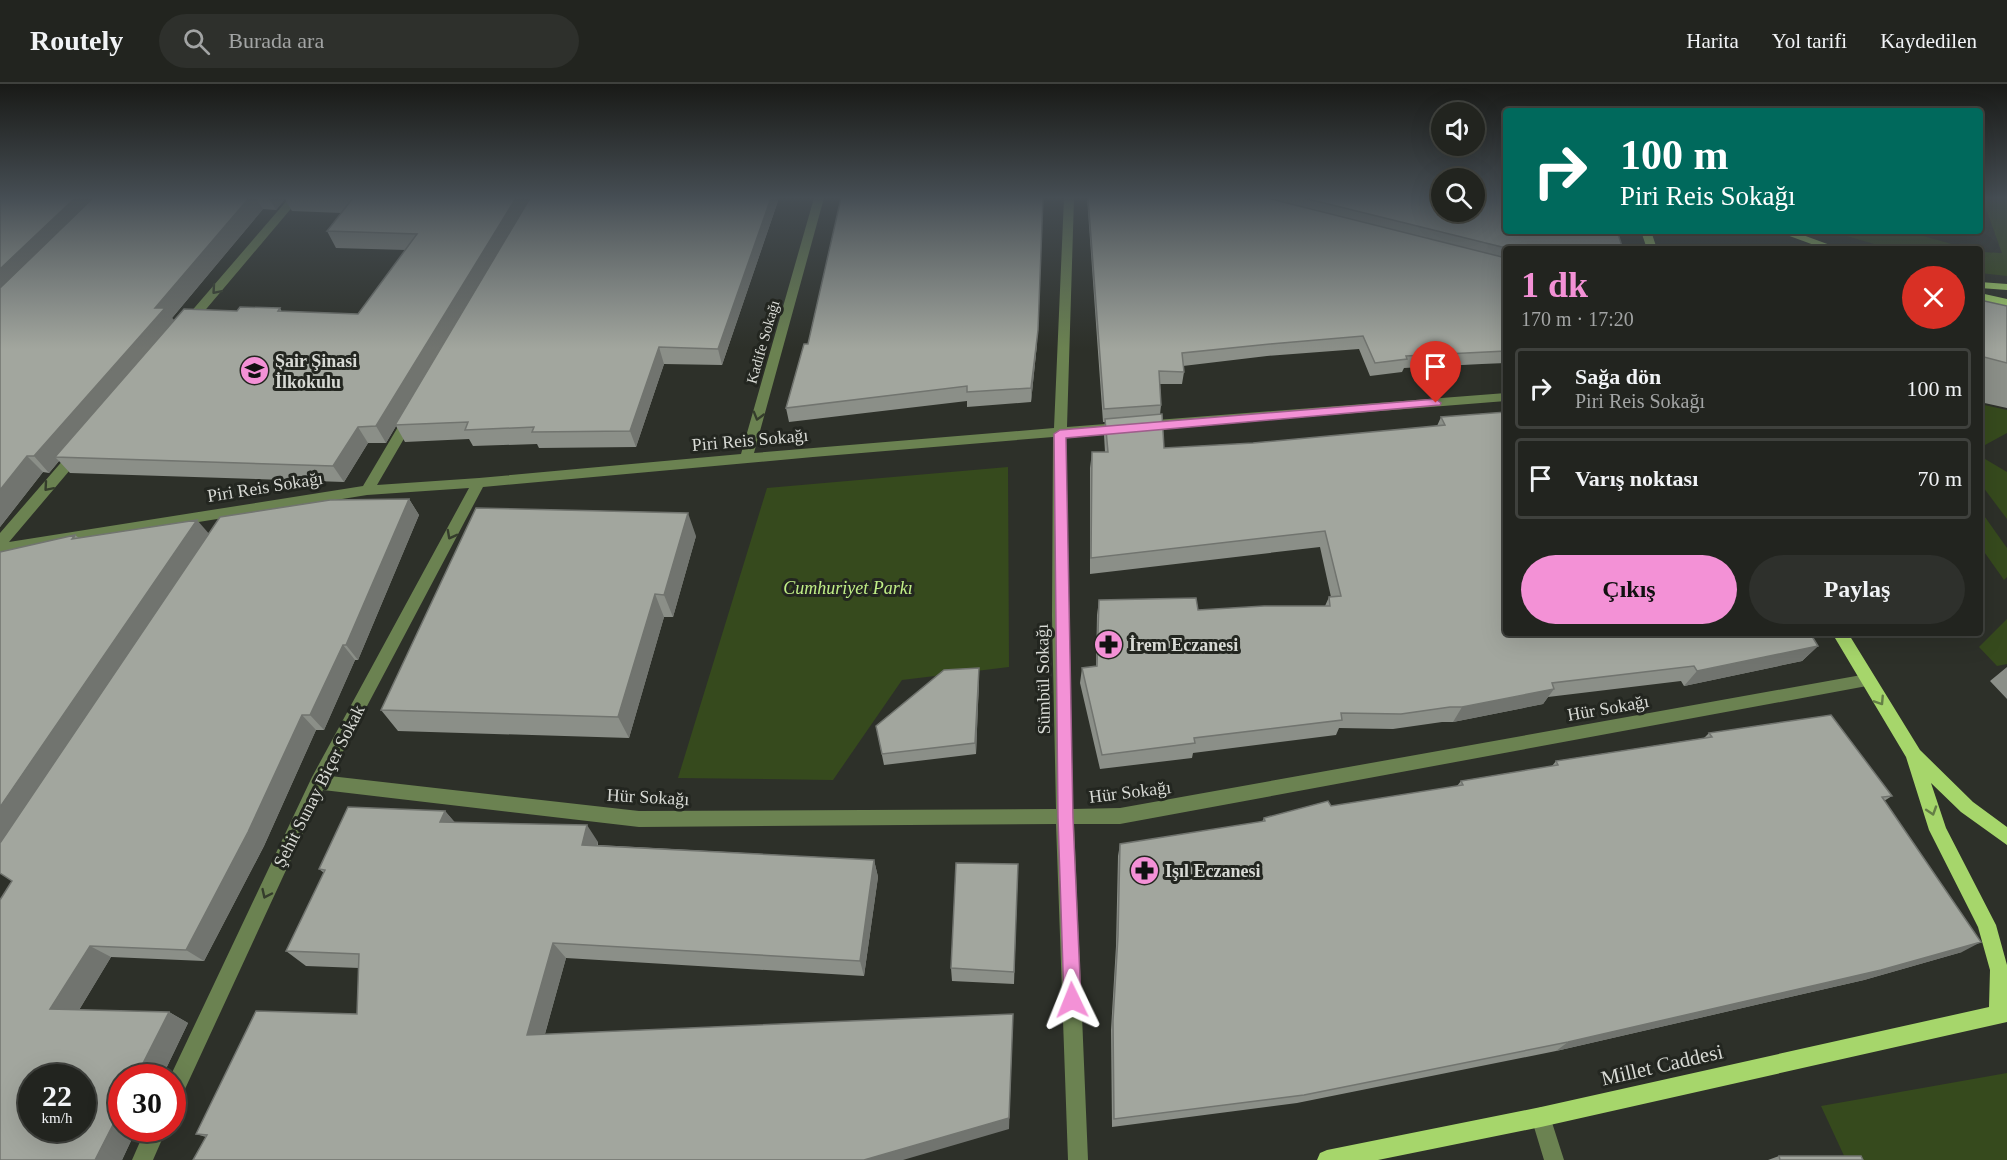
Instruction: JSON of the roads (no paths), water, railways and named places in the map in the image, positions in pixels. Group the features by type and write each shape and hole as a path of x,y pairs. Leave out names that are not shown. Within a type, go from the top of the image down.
{"main road":[{"path":"1983,285 2007,287"},
{"path":"1983,297 2007,303"},
{"path":"1842,636 1914,755 1967,807 2007,837"},
{"path":"1914,755 1938,830 1987,925 1999,970 2003,1012"},
{"name":"Millet Caddesi","path":"1327,1160 1541,1117 2003,1012"}],"street":[{"path":"178,334 252,248"},
{"name":"Kadife Sokağı","path":"746,459 805,248"},
{"name":"Sümbül Sokağı","path":"1067,248 1060,434 1066,818 1078,1160"},
{"name":"Piri Reis Sokağı","path":"0,549 367,490 479,483 1503,397"},
{"path":"367,490 414,410"},
{"path":"0,543 85,443"},
{"name":"Şehit Sunay Biçer Sokak","path":"186,1065 318,782 479,483"},
{"path":"226,529 239,509"},
{"name":"Hür Sokağı","path":"318,782 639,819 1120,816 1867,680"},
{"path":"1541,1117 1554,1160"},
{"path":"142,1160 150,1142"}],"place":[{"name":"Şair Şinasi İlkokulu","path":"254,371"},
{"name":"İrem Eczanesi","path":"1108,645"},
{"name":"Işıl Eczanesi","path":"1144,871"}],"park label":[{"name":"Cumhuriyet Parkı","path":"848,588"}]}
